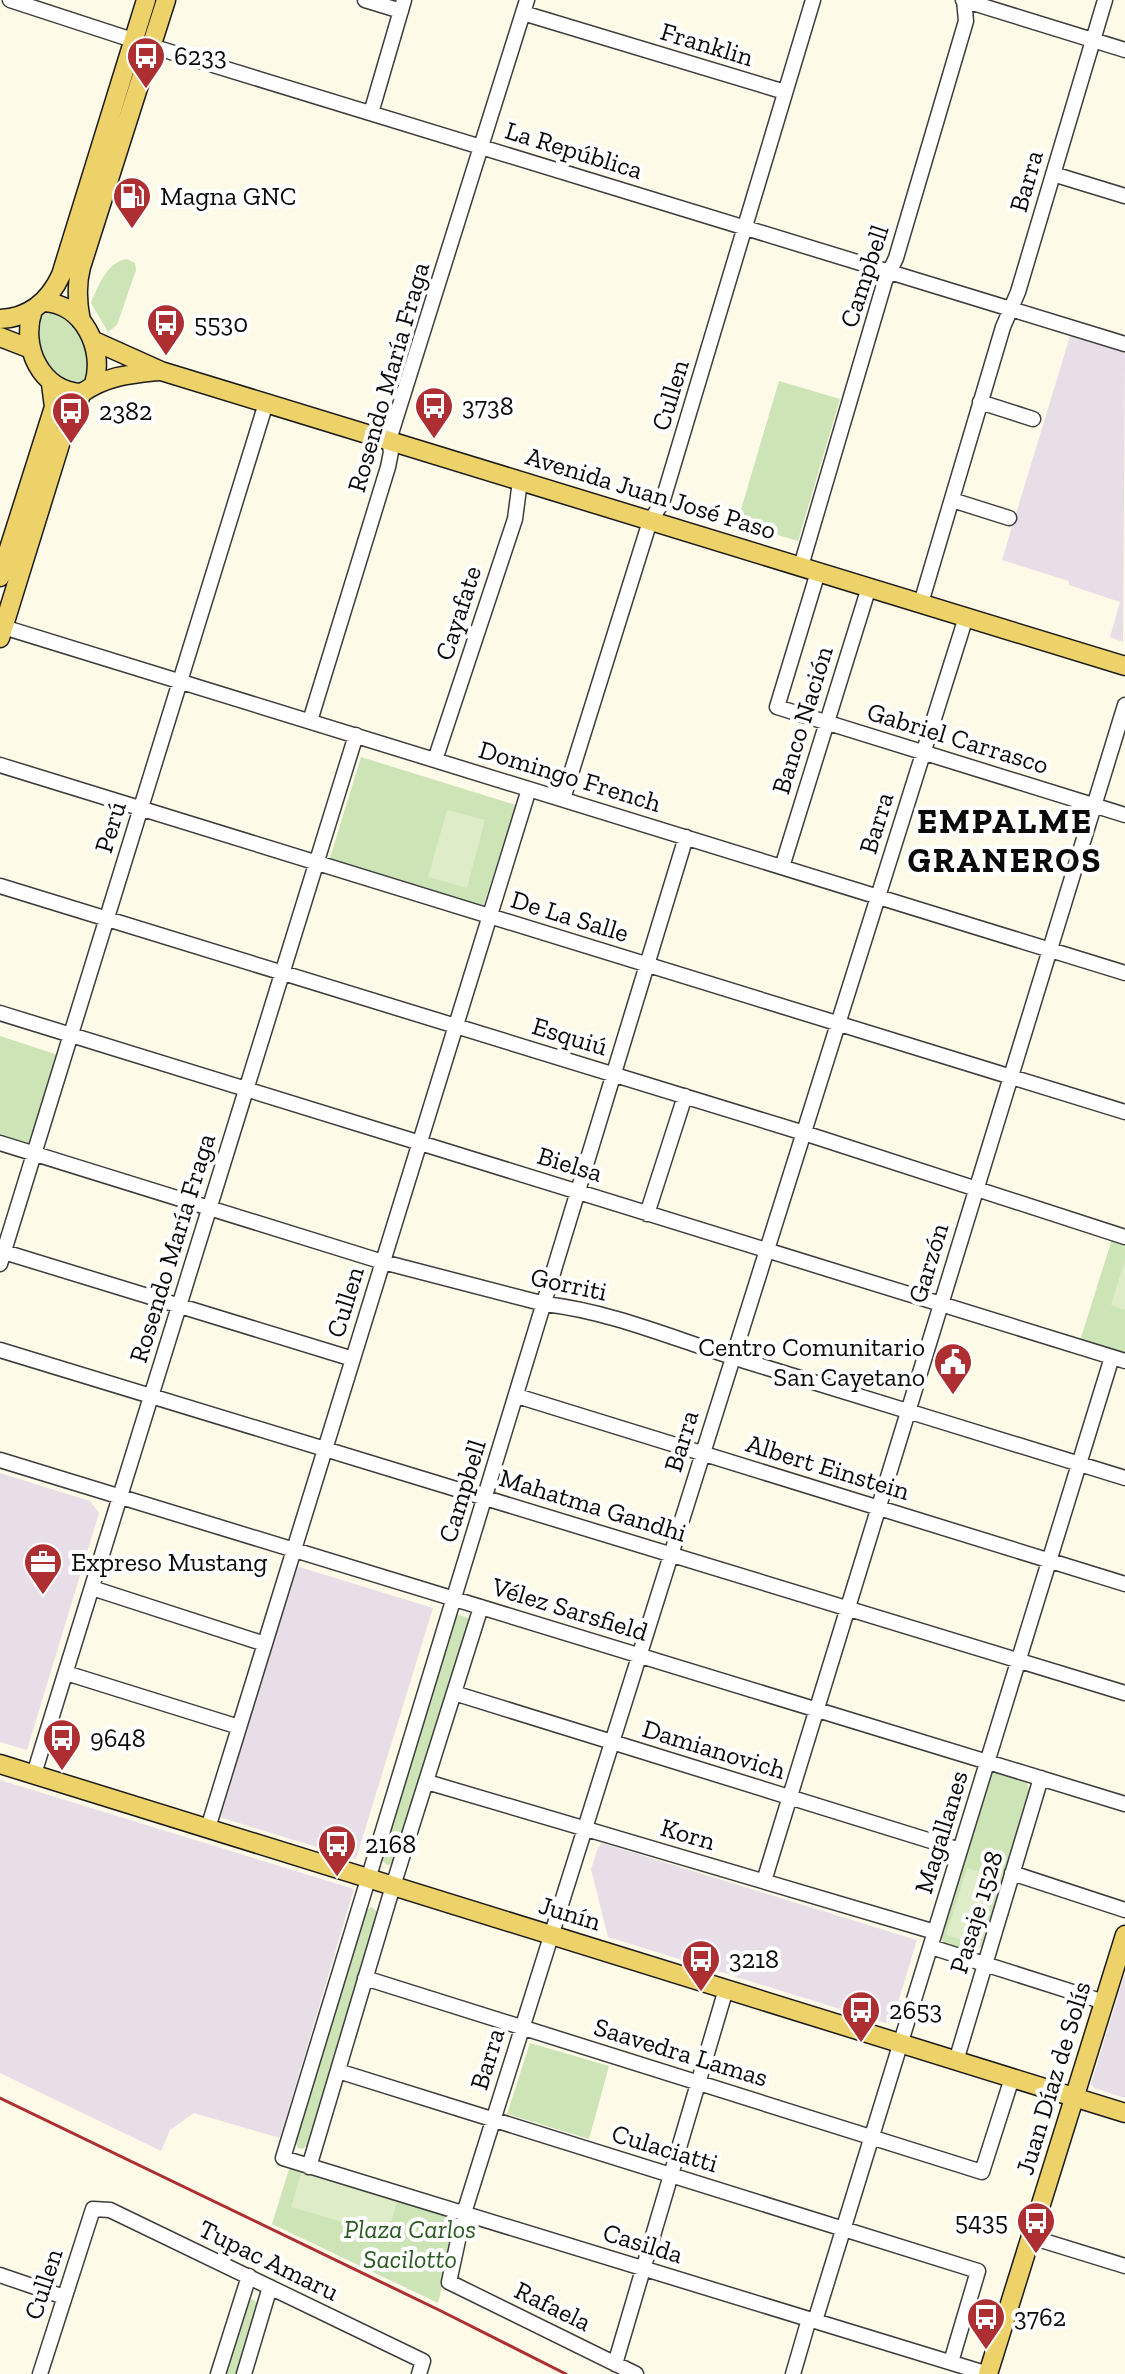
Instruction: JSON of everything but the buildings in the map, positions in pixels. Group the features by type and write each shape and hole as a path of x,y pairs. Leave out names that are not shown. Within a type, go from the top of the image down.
{"main road":[{"path":"81,321 77,282 142,43 146,0"},
{"path":"0,319 17,318 38,306 54,291 142,43 166,0"},
{"path":"1,630 61,441 98,370 98,356 81,321 65,306 38,306"},
{"path":"0,577 54,407 51,384 31,349 28,329 38,306"},
{"path":"0,337 31,349"},
{"name":"Avenida Juan José Paso","path":"92,340 161,371 1125,666"},
{"name":"Avenida Juan José Paso","path":"88,388 117,376 161,371"},
{"path":"51,384 60,390 88,388"},
{"name":"Junín","path":"0,1764 1125,2113"},
{"name":"Juan Díaz de Solís","path":"988,2374 1125,1935"}],"street":[{"name":"La República","path":"10,0 1125,344"},
{"path":"365,0 403,6 371,113"},
{"name":"Cullen","path":"563,799 650,521 662,503 813,0"},
{"path":"964,0 1125,50"},
{"name":"Campbell","path":"777,707 809,569 889,272 896,258 966,21 964,0"},
{"name":"Barra","path":"921,603 1105,0"},
{"name":"Franklin","path":"525,7 785,92"},
{"name":"Rosendo María Fraga","path":"310,721 388,467 391,452 389,440 525,7"},
{"path":"1053,174 1125,196"},
{"path":"980,402 1033,419"},
{"name":"Perú","path":"2,1258 266,403"},
{"name":"Cayafate","path":"435,760 515,519 520,481"},
{"path":"952,500 1009,518"},
{"name":"Banco Nación","path":"782,867 869,587"},
{"name":"Barra","path":"449,2282 464,2213 493,2119 966,617"},
{"name":"Domingo French","path":"1,630 180,681 1125,973"},
{"name":"Garzón","path":"764,1881 1125,705"},
{"name":"Gabriel Carrasco","path":"777,707 1125,815"},
{"name":"Rosendo María Fraga","path":"34,1774 356,735"},
{"name":"De La Salle","path":"0,765 1125,1112"},
{"name":"Cullen","path":"208,1828 529,789"},
{"name":"Campbell","path":"283,2158 686,837"},
{"name":"Esquiú","path":"0,886 804,1133 1125,1237"},
{"name":"Bielsa","path":"0,1013 1119,1359"},
{"path":"647,1214 685,1096"},
{"name":"Gorriti","path":"0,1143 383,1262 545,1304 572,1307 617,1319 1125,1478"},
{"path":"2,1258 180,1306 353,1359"},
{"name":"Mahatma Gandhi","path":"0,1350 1125,1693"},
{"name":"Magallanes","path":"793,2374 844,2229 1079,1464 1119,1359"},
{"name":"Albert Einstein","path":"517,1396 1125,1584"},
{"name":"Vélez Sarsfield","path":"0,1460 1125,1804"},
{"path":"92,1588 265,1644"},
{"path":"309,2167 481,1607"},
{"path":"66,1673 239,1727"},
{"name":"Damianovich","path":"454,1693 960,1850"},
{"name":"Pasaje 1528","path":"956,2061 1041,1778"},
{"name":"Korn","path":"427,1782 935,1932"},
{"path":"1012,1873 1125,1910"},
{"path":"931,1947 1104,2002"},
{"name":"Saavedra Lamas","path":"365,1978 982,2172 1012,2078"},
{"path":"615,2364 726,1989"},
{"name":"Culaciatti","path":"338,2071 978,2271 951,2362"},
{"name":"Casilda","path":"283,2158 988,2374"},
{"name":"Cullen","path":"40,2374 93,2209"},
{"name":"Tupac Amaru","path":"93,2209 110,2210 249,2276 421,2367"},
{"path":"1031,2237 1125,2266"},
{"path":"0,2275 64,2297"},
{"path":"218,2374 249,2276"},
{"name":"Rafaela","path":"449,2282 636,2374"},
{"path":"244,2374 270,2287"}],"shaded area":[{"path":"1070,336 1125,353 1123,642 1110,637 1120,602 1069,585 1069,581 1002,560"},
{"path":"0,1473 90,1501 99,1513 27,1750 0,1742"},
{"path":"296,1566 433,1608 356,1859 219,1817"},
{"path":"0,1780 354,1889 280,2138 194,2113 170,2130 161,2151 0,2073"},
{"path":"602,1843 917,1940 893,2019 885,2023 608,1937 591,1869"},
{"path":"1125,1973 1125,2098 1094,2088 1091,2084"}],"green space":[{"path":"127,259 135,263 136,270 117,325 108,332 91,303 109,270"},
{"path":"45,310 67,317 83,340 88,380 80,386 56,379 43,354 36,325"},
{"path":"779,381 840,399 798,541 737,523"},
{"path":"361,757 516,805 483,907 329,861"},
{"path":"447,810 485,820 467,888 428,877"},
{"path":"0,1036 58,1055 31,1146 0,1135"},
{"path":"1114,1233 1125,1237 1125,1361 1078,1347"},
{"path":"1125,1260 1125,1310 1111,1305"},
{"path":"454,1616 468,1618 470,1623 393,1864 387,1865 380,1859"},
{"path":"996,1771 1027,1782 1030,1794 983,1945 972,1952 959,1951 942,1941 939,1935 989,1775"},
{"path":"967,1868 999,1878 978,1945 946,1935"},
{"path":"372,1907 378,1913 310,2144 298,2148 295,2141 365,1911"},
{"path":"530,2043 609,2066 589,2139 507,2114"},
{"name":"Plaza Carlos Sacilotto","path":"290,2166 459,2216 438,2303 272,2224"},
{"path":"302,2170 398,2199 387,2235 291,2207"},
{"path":"252,2299 259,2304 238,2374 224,2374 248,2301"}],"railway":[{"path":"0,2098 566,2374"}],"place":[{"name":"6233","path":"146,90"},
{"name":"Magna GNC","path":"132,230"},
{"name":"5530","path":"166,357"},
{"name":"3738","path":"434,440"},
{"name":"2382","path":"71,445"},
{"name":"Centro Comunitario San Cayetano","path":"953,1396"},
{"name":"Expreso Mustang","path":"43,1596"},
{"name":"9648","path":"62,1772"},
{"name":"2168","path":"337,1878"},
{"name":"3218","path":"701,1993"},
{"name":"2653","path":"861,2044"},
{"name":"5435","path":"1036,2255"},
{"name":"3762","path":"986,2351"}],"district":[{"name":"EMPALME GRANEROS","path":"1005,840"}]}
